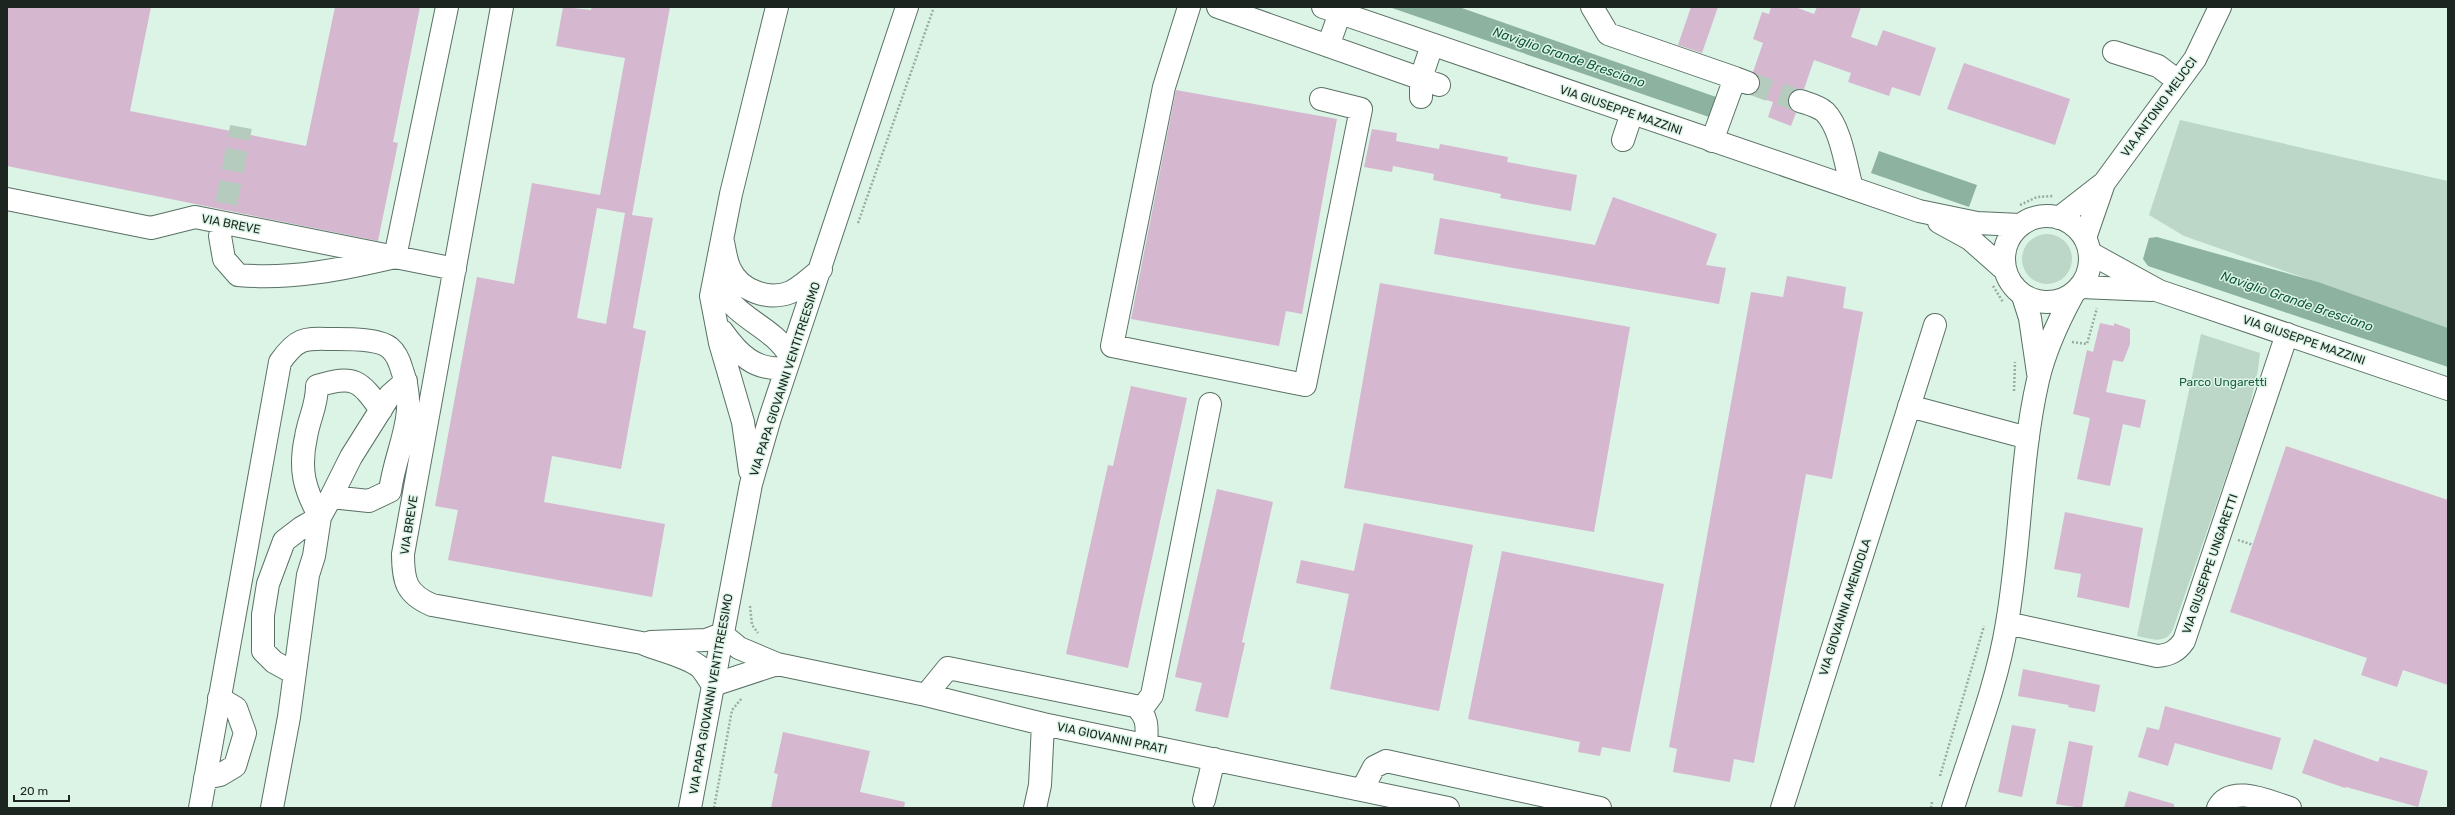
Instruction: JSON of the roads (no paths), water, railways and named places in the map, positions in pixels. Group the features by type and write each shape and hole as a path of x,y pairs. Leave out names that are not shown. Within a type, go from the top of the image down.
{"street":[{"path":"220,236 224,259 238,275 269,278 347,268 395,257 446,7"},
{"name":"VIA BREVE","path":"502,7 403,554 403,570 408,586 416,598 432,605 642,643"},
{"path":"751,484 743,422 711,296 722,237 777,7"},
{"name":"VIA PAPA GIOVANNI VENTITREESIMO","path":"690,808 751,484 788,362 821,269 907,7"},
{"path":"1189,7 1177,62 1164,87 1112,346 1305,385 1361,109 1321,99"},
{"path":"1218,7 1328,46 1427,87 1432,45"},
{"path":"1592,7 1608,34 1742,80 1712,141"},
{"name":"VIA ANTONIO MEUCCI","path":"2060,218 2104,182 2195,59 2220,7"},
{"path":"1328,46 1332,10"},
{"name":"VIA GIUSEPPE MAZZINI","path":"1332,10 1919,211 1977,223 2019,215 2035,218 2060,218 2074,225 2088,245 2159,291 2448,389"},
{"path":"2114,52 2158,66 2178,81"},
{"path":"1800,101 1818,107 1831,121 1837,132 1852,188"},
{"path":"1623,140 1632,113"},
{"name":"VIA ANTONIO MEUCCI","path":"2088,245 2104,182"},
{"name":"VIA BREVE","path":"7,199 151,228 195,217 455,269"},
{"name":"VIA GIUSEPPE MAZZINI","path":"1919,211 1970,239 1998,275 2010,282 2015,301 2044,303 2058,301 2076,291 2159,291"},
{"path":"1998,275 2006,245 2019,215"},
{"path":"722,237 730,270 742,284 756,293 780,295 791,292 821,269"},
{"path":"1943,804 1997,667 2007,623 2028,438 2039,378 2054,333 2076,291 2089,271 2088,245"},
{"path":"716,265 718,278 730,303 739,313 776,337 788,362 766,368 748,360 737,351 717,324"},
{"path":"2015,301 2030,318 2039,378"},
{"name":"VIA GIOVANNI AMENDOLA","path":"1782,808 1935,325"},
{"name":"VIA GIUSEPPE UNGARETTI","path":"2007,623 2158,656 2173,652 2179,647 2184,641 2287,334"},
{"path":"198,798 219,698 280,362 292,345 302,340 365,340 390,348 399,361 406,381 410,402 390,491 369,501 331,497"},
{"path":"320,517 306,490 303,474 306,437 317,402 317,386 344,380 362,385 381,410"},
{"path":"272,808 289,718 308,575 314,556 320,517 351,457 390,394 406,381"},
{"path":"1141,710 1152,695 1210,404"},
{"path":"1909,406 2028,438"},
{"path":"294,673 274,662 263,651 263,615 268,584 284,541 301,528 320,517"},
{"path":"642,643 664,640 689,642 706,640 722,634"},
{"name":"VIA GIOVANNI PRATI","path":"722,634 739,648 777,664 926,695 1042,724 1448,808"},
{"path":"642,643 663,652 686,658 701,668 713,685"},
{"name":"VIA GIOVANNI PRATI","path":"713,685 777,664"},
{"path":"926,695 948,668 1135,706 1141,710 1148,724 1146,745"},
{"path":"198,798 220,775 235,766 246,733 236,708 219,698"},
{"path":"1035,808 1040,785 1042,724"},
{"path":"1204,800 1214,759"},
{"path":"1362,790 1374,767 1386,761 1600,808"},
{"path":"2218,808 2228,797 2237,795 2290,808"}],"water":[{"name":"Naviglio Grande Bresciano","path":"1389,7 1459,7 1719,98 1712,118"},
{"path":"1879,151 1977,185 1969,207 1871,173"},
{"name":"Naviglio Grande Bresciano","path":"2157,237 2318,282 2448,328 2448,367 2148,266 2143,259 2149,238"}],"tunnel":[{"path":"1749,83 1800,101"},
{"path":"220,236 241,127"}],"park label":[{"name":"Parco Ungaretti","path":"2223,382"}]}
